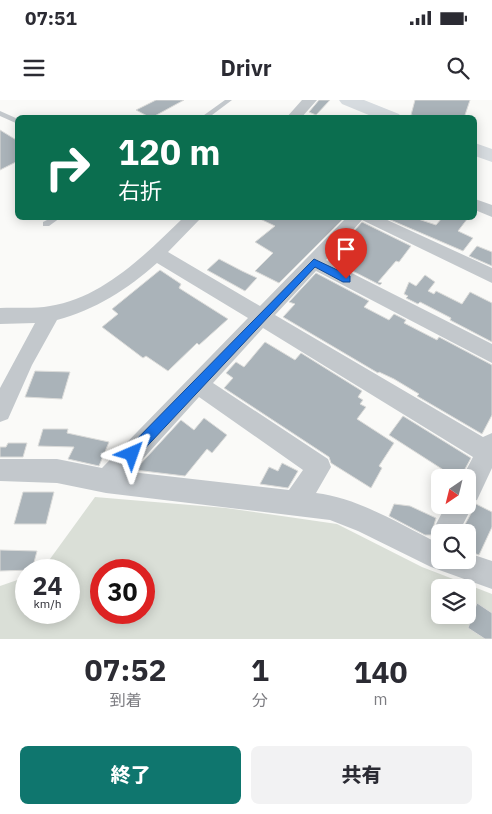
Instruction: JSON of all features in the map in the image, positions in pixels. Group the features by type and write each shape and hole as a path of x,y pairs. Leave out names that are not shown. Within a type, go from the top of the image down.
{"main road":[{"path":"348,100 386,115"},
{"path":"477,150 492,156"}],"street":[{"path":"296,115 310,100"},
{"path":"477,205 492,211"},
{"path":"0,316 50,314 90,300 157,254 191,220"},
{"path":"106,481 353,220"},
{"path":"374,220 492,276"},
{"path":"157,254 490,448 476,475"},
{"path":"314,262 492,354"},
{"path":"0,412 23,362 50,314"},
{"path":"197,384 319,467 295,503"},
{"path":"0,470 57,472 106,481 330,507 431,550"},
{"path":"476,569 492,575"}],"lane":[{"path":"207,115 229,100"},
{"path":"0,113 15,120"},
{"path":"46,224 53,220"}],"shaded area":[{"path":"95,497 226,508 337,524 422,567 453,579 431,579 431,624 476,624 476,588 492,594 492,639 0,639 0,586 15,581 15,624 80,624 80,559 50,559"}],"building":[{"path":"156,100 184,100 156,115 145,115 136,110"},
{"path":"319,100 330,100 316,115 309,112"},
{"path":"415,100 470,100 465,115 411,115"},
{"path":"0,130 15,139 15,162 0,170"},
{"path":"262,220 342,220 279,283 255,271 273,253 255,242 275,226"},
{"path":"391,220 421,220 436,225 440,220 466,220 458,231 473,238 463,251"},
{"path":"362,222 411,246 399,262 396,261 378,282 382,283 380,285 329,259"},
{"path":"477,246 492,252 492,266 469,256"},
{"path":"219,259 257,278 245,291 207,270"},
{"path":"160,270 181,284 179,288 228,319 199,345 197,343 168,371 146,356 143,358 102,327 118,314 112,309"},
{"path":"316,273 369,301 364,307 389,320 394,314 406,320 404,323 437,340 439,337 492,365 492,415 482,434 417,396 419,394 394,379 378,373 283,317 295,304 289,302"},
{"path":"425,275 435,282 428,291 434,294 436,291 462,304 470,292 492,303 492,342 420,302 418,304 406,298 408,296 404,294 409,282 416,286"},
{"path":"265,342 295,360 301,353 362,391 358,397 363,400 360,404 366,407 357,419 394,443 379,466 382,468 371,488 331,463 329,457 224,388 233,378 226,373 236,362 244,367"},
{"path":"35,371 70,372 62,399 25,397"},
{"path":"403,416 471,458 465,469 442,469 389,435"},
{"path":"204,418 227,435 212,453 207,449 185,476 135,470 181,420 194,430"},
{"path":"43,429 68,429 67,433 109,442 99,466 68,459 74,447 38,446"},
{"path":"8,443 27,443 23,457 0,457 0,447 6,447"},
{"path":"282,463 298,471 288,488 260,484 269,467 278,471"},
{"path":"23,492 54,492 46,524 14,524"},
{"path":"394,504 410,506 436,518 434,524 431,524 431,535 425,535 389,516"},
{"path":"476,504 492,512 492,527 479,555 476,554 476,524 465,524 471,514 476,514"},
{"path":"0,550 37,551 35,559 15,559 15,571 0,571"},
{"path":"477,603 492,613 492,639 485,639 468,628 469,624 476,624"}],"route":[{"path":"132,454 314,262 346,279"}]}
